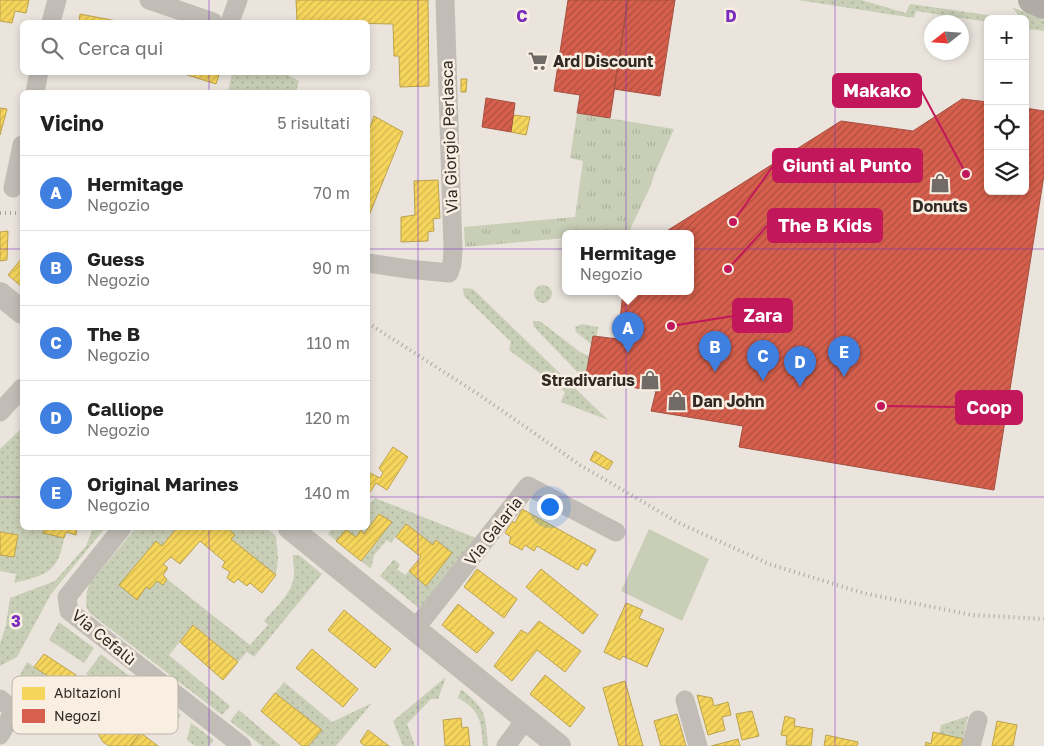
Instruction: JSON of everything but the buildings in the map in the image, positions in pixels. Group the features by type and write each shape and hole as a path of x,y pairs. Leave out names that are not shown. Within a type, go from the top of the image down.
{"main road":[{"path":"1032,0 1044,5"}],"street":[{"path":"52,20 57,0"},
{"path":"149,0 207,20"},
{"path":"231,20 238,0"},
{"name":"Via Giorgio Perlasca","path":"370,263 408,270 450,273 453,249 445,0"},
{"path":"35,90 38,75"},
{"path":"12,188 20,154"},
{"path":"0,294 20,310"},
{"path":"0,412 20,390"},
{"name":"Via Galaria","path":"415,629 528,486 616,532"},
{"name":"Via Cefalù","path":"120,530 67,597 69,611 152,676"},
{"path":"292,530 559,746"},
{"name":"Via Cefalù","path":"178,696 242,746"},
{"path":"685,700 698,746"},
{"path":"0,735 7,705"},
{"path":"506,746 526,719"},
{"path":"971,746 978,720"}],"green space":[{"path":"798,0 861,0 906,13 910,4 988,15 984,15 984,21 969,19 969,15 942,15 916,11 914,18"},
{"path":"1012,7 1044,20 1044,31 1029,29 1029,15 1018,15"},
{"path":"232,75 288,75 299,81 297,90 228,90"},
{"path":"577,113 674,129 630,230 562,230 562,238 465,247 464,227 575,217 583,161 570,158"},
{"path":"543,285 549,288 552,294 549,300 543,303 537,300 534,294 537,288"},
{"path":"463,288 473,289 608,420 561,402 565,392 509,350 511,342 464,296"},
{"path":"533,321 540,321 580,352 589,356 585,380 534,327"},
{"path":"582,324 598,327 597,336 593,336 591,344 576,332 575,327"},
{"path":"20,430 20,530 45,530 44,533 64,538 58,559 49,571 34,578 14,583 16,574 0,571 0,555 14,557 18,536 0,532 0,449"},
{"path":"375,498 476,538 420,609 380,576 394,559 400,565 397,569 405,575 409,571 426,586 452,553 436,540 433,545 406,524 391,543 387,540 374,555 371,569 361,561 392,522 379,514 370,526 370,504"},
{"path":"649,529 709,559 682,621 621,591"},
{"path":"92,530 103,530 51,594 17,657 0,666 0,644 6,625 10,598 55,581 86,546"},
{"path":"134,530 175,530 162,546 156,541 120,585 150,589 157,581 163,585 167,579 250,645 268,625 264,621 283,600 293,582 293,555 299,555 322,574 254,657 247,652 238,662 194,625 169,655 230,706 222,715 178,681 178,676 171,676 89,612 86,606 87,591 90,583"},
{"path":"229,530 268,530 276,536 278,558 276,575 231,539 235,535"},
{"path":"331,530 361,530 356,537 346,531 336,541 328,534"},
{"path":"59,622 94,648 84,663 49,640"},
{"path":"101,654 129,676 89,676 86,674"},
{"path":"27,662 48,676 19,676"},
{"path":"446,677 438,699 431,699 407,724 415,746 403,746 393,721"},
{"path":"284,682 332,722 372,703 336,746 308,746 322,730 275,693"},
{"path":"461,689 476,702 483,713 488,746 483,746 480,723 475,712 458,698"},
{"path":"239,710 281,746 262,746 230,721"},
{"path":"968,716 963,739 939,734 941,725"},
{"path":"191,723 214,740 209,746 195,746 187,740"}],"railway":[{"path":"0,213 20,213"},
{"path":"370,324 478,394 580,465 679,523 769,564 863,593 972,615 1044,619"}],"place":[{"name":"Ard Discount","path":"538,61"},
{"name":"Makako","path":"966,174"},
{"name":"Donuts","path":"940,183"},
{"name":"Giunti al Punto","path":"733,222"},
{"name":"The B Kids","path":"728,269"},
{"name":"Zara","path":"671,326"},
{"name":"Hermitage","path":"628,353"},
{"name":"Guess","path":"715,372"},
{"name":"Original Marines","path":"844,377"},
{"name":"Stradivarius","path":"650,380"},
{"name":"The B","path":"763,381"},
{"name":"Calliope","path":"800,387"},
{"name":"Dan John","path":"677,401"},
{"name":"Coop","path":"881,406"}]}
